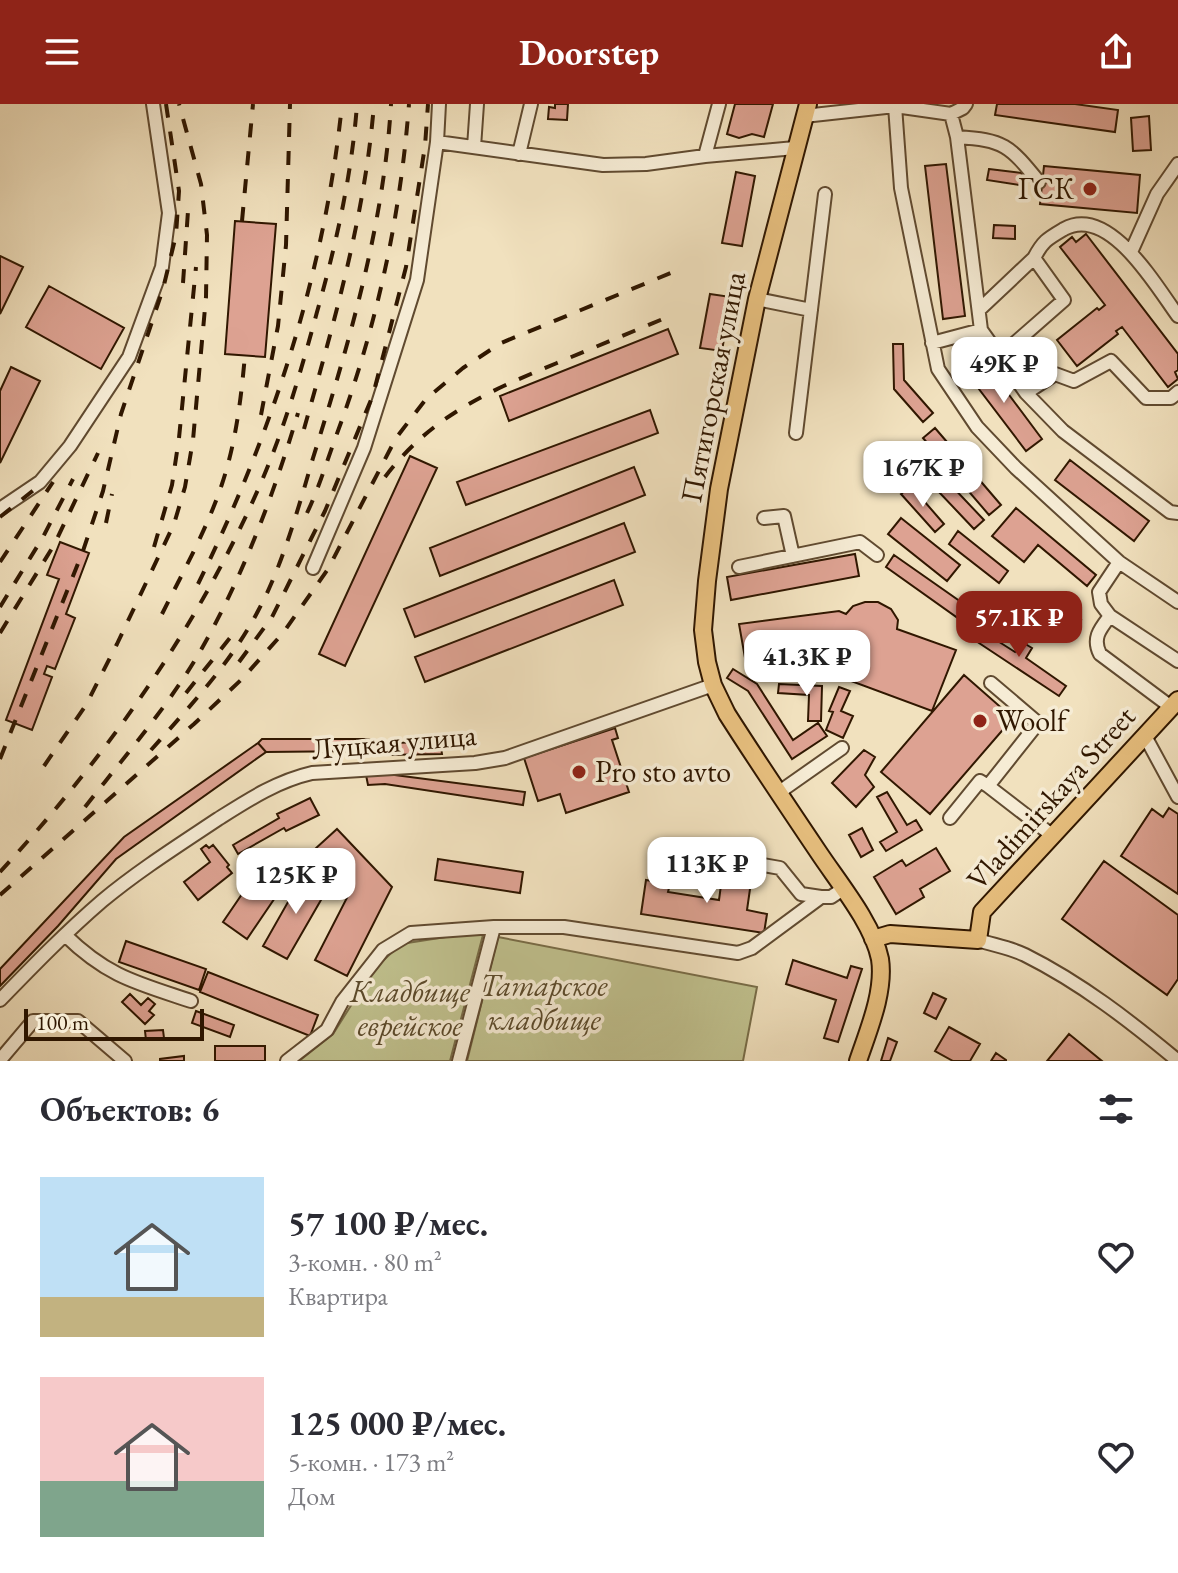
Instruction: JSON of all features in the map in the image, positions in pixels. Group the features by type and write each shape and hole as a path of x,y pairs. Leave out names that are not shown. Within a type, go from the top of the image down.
{"main road":[{"name":"Пятигорская улица","path":"806,110 757,299 719,489 703,630 713,685 727,714 873,939"},
{"name":"Vladimirskaya Street","path":"978,940 982,912 1175,704"},
{"path":"858,1061 880,984 880,961 873,939 890,934 978,940"}],"street":[{"path":"0,509 40,482 129,357 162,267 169,213 153,104"},
{"path":"313,568 364,448 417,280 437,142 439,104"},
{"path":"474,147 477,104"},
{"path":"519,154 531,104"},
{"path":"705,156 719,104"},
{"path":"806,110 895,106 951,114 966,104"},
{"path":"895,106 901,188 938,369 977,427 1016,468 1119,562 1178,602"},
{"path":"951,114 957,137 981,330 1026,393 1063,431 1170,512 1178,513"},
{"path":"957,137 993,140 1018,156 1039,182"},
{"path":"437,142 603,165 646,164 795,148"},
{"path":"1131,252 1157,194 1178,164"},
{"path":"796,433 825,194"},
{"path":"979,310 1034,258 1043,241 1072,225 1102,228 1131,252 1178,316"},
{"path":"999,357 1064,300 1034,258"},
{"path":"757,299 811,310"},
{"path":"932,343 981,330"},
{"path":"1026,393 1055,374 1074,381 1111,361 1146,398 1171,398 1178,392"},
{"path":"764,518 784,516 793,556"},
{"path":"739,567 860,542 877,555"},
{"path":"1119,562 1099,592 1101,604 1110,616 1178,661"},
{"path":"1110,616 1098,631 1095,644 1100,654 1175,704"},
{"path":"988,786 1038,723 991,683"},
{"name":"Луцкая улица","path":"0,1000 102,901 259,793 292,778 312,773 475,763 505,758 713,685"},
{"path":"1145,736 1178,797"},
{"path":"778,793 842,748"},
{"path":"950,818 980,781 1053,836"},
{"path":"669,848 780,868 801,894 831,897 843,889"},
{"path":"287,1061 327,1030 342,1002 383,950 411,933 494,927 564,927 738,953 752,948 821,897"},
{"path":"459,1061 494,927"},
{"path":"65,935 89,958 122,978 191,1001"},
{"path":"978,940 1023,954 1075,984 1121,1013 1178,1061"},
{"path":"0,1060 33,1021 78,1021 125,1061"}],"green space":[{"name":"Кладбище еврейское","path":"484,931 450,1061 299,1061 333,1034 374,969 401,944"},
{"name":"Татарское кладбище","path":"498,937 757,987 743,1061 467,1061"}],"building":[{"path":"555,104 568,104 567,120 548,119 549,107 555,108"},
{"path":"735,104 773,104 764,137 752,134 739,138 727,134"},
{"path":"997,104 1075,104 1118,110 1115,132 995,115"},
{"path":"1149,116 1151,150 1133,151 1131,118"},
{"path":"946,164 965,316 943,319 925,166"},
{"name":"ГСК","path":"1044,166 1140,175 1137,213 1040,204"},
{"path":"989,169 1022,173 1020,185 987,180"},
{"path":"736,172 755,176 742,246 722,243"},
{"path":"235,221 276,224 265,357 225,354"},
{"path":"994,225 1015,226 1015,239 993,238"},
{"path":"1086,234 1178,354 1178,370 1175,372 1178,379 1168,387 1122,327 1116,331 1118,334 1077,366 1057,340 1105,305 1060,247 1072,237 1076,242"},
{"path":"0,256 23,267 0,314"},
{"path":"49,286 124,328 101,369 26,327"},
{"path":"710,294 731,297 722,351 700,348"},
{"path":"668,329 678,354 509,421 500,396"},
{"path":"893,344 903,344 904,380 933,413 923,422 894,389"},
{"path":"983,360 1042,439 1026,451 966,372"},
{"path":"11,367 40,381 0,463 0,391"},
{"path":"650,410 658,433 466,505 457,482"},
{"path":"935,428 1001,505 989,515 923,438"},
{"path":"897,444 902,471 890,474 884,447"},
{"path":"410,456 437,468 345,666 319,654"},
{"path":"1070,460 1149,521 1134,541 1055,480"},
{"path":"930,463 984,520 974,529 920,472"},
{"path":"634,467 645,495 440,576 430,548"},
{"path":"911,486 944,524 935,532 901,494"},
{"path":"1016,508 1096,575 1087,586 1038,545 1024,562 992,536"},
{"path":"901,518 960,565 947,581 888,534"},
{"path":"624,523 635,552 415,637 404,609"},
{"path":"958,531 1008,571 999,583 949,544"},
{"path":"60,542 89,553 66,614 75,618 55,669 47,666 44,674 52,677 32,730 6,720 59,579 47,575"},
{"path":"855,554 859,576 731,600 727,577"},
{"path":"894,555 971,609 962,621 886,567"},
{"path":"614,580 623,605 425,682 415,657"},
{"path":"878,602 891,609 898,620 897,629 956,650 932,711 827,672 766,680 763,666 747,669 739,624 839,611 846,614 853,606"},
{"path":"1074,615 1081,620 1072,633 1065,628"},
{"path":"990,620 1000,626 993,638 1015,652 1022,642 1032,648 1026,658 1066,686 1059,696 976,641"},
{"path":"733,669 757,684 793,740 818,723 827,736 792,759 748,691 727,678"},
{"path":"964,675 1013,718 930,814 881,772"},
{"path":"779,684 822,686 821,721 808,721 809,695 778,693"},
{"path":"839,687 850,691 841,711 853,716 843,738 826,730 833,712 829,711"},
{"path":"615,728 618,738 612,740 629,792 566,813 560,794 538,801 524,758"},
{"path":"262,739 363,739 396,743 440,741 442,754 266,752 258,743"},
{"path":"258,743 266,752 116,859 0,986 0,969 124,837"},
{"path":"864,750 875,757 865,775 874,787 856,807 832,783"},
{"path":"387,774 525,792 523,805 385,784 368,785 366,775"},
{"path":"887,792 907,825 916,820 922,830 886,851 880,842 897,832 877,797"},
{"path":"310,798 319,815 286,831 284,828 238,854 233,845 279,818 277,814"},
{"path":"1169,808 1178,814 1178,894 1121,856 1152,809 1163,817"},
{"path":"862,828 873,850 861,857 849,835"},
{"path":"337,829 392,887 347,976 315,960 352,888 315,849"},
{"path":"206,845 209,848 213,845 232,873 198,900 184,882 210,862 201,849"},
{"path":"936,848 950,871 920,889 924,897 896,914 874,877 902,860 906,866"},
{"path":"438,859 523,872 520,893 435,880"},
{"path":"1104,861 1178,915 1178,979 1167,995 1062,919"},
{"path":"259,869 283,886 247,939 223,922"},
{"path":"723,870 752,875 747,910 767,914 764,933 641,914 646,880 670,884 668,892 719,900"},
{"path":"305,872 329,886 287,959 263,946"},
{"path":"126,941 206,969 199,990 119,962"},
{"path":"793,960 847,978 851,966 862,969 838,1042 824,1038 836,1000 786,984"},
{"path":"208,972 318,1015 310,1036 200,992"},
{"path":"933,993 946,999 936,1019 924,1013"},
{"path":"130,994 141,1005 148,998 155,1004 149,1011 154,1015 145,1024 122,1002"},
{"path":"196,1011 234,1025 230,1037 192,1023"},
{"path":"949,1027 980,1044 970,1061 953,1061 935,1051"},
{"path":"163,1030 164,1038 146,1040 145,1031"},
{"path":"1069,1034 1102,1061 1047,1061"},
{"path":"888,1038 897,1042 890,1061 881,1061"},
{"path":"215,1046 265,1046 265,1061 215,1061"},
{"path":"996,1053 1006,1060 1006,1061 991,1061"},
{"path":"184,1056 184,1061 160,1061 160,1059"}],"railway":[{"path":"0,759 83,551 103,491 121,414 163,289 176,235 179,191 166,104"},
{"path":"44,766 86,705 117,644 174,524 185,487 193,440 206,297 207,235 201,184 179,104"},
{"path":"242,221 253,104"},
{"path":"261,415 278,326 286,245 290,104"},
{"path":"198,584 249,469 291,351 323,229 342,104"},
{"path":"0,872 76,784 146,689 208,590 260,485 292,400 331,261 347,183 357,104"},
{"path":"304,429 356,228 374,104"},
{"path":"151,750 209,684 235,648 267,594 282,556 363,283 381,194 391,104"},
{"path":"307,513 350,398 374,316 399,190 409,104"},
{"path":"239,662 272,617 325,511 373,395 406,267 425,146 428,104"},
{"path":"183,283 188,211"},
{"path":"154,547 172,485 196,267"},
{"path":"0,895 194,724 242,679 283,633 328,569 396,438 426,399 463,368 501,343 678,270"},
{"path":"385,477 422,437 485,395 670,316"},
{"path":"162,614 202,534 222,484 237,420 245,355"},
{"path":"85,807 172,694 214,626 255,537 298,413"},
{"path":"0,633 54,545 98,453"},
{"path":"0,607 43,537 73,479"},
{"path":"0,562 53,482"},
{"path":"0,517 40,485"},
{"path":"106,523 112,494"},
{"path":"186,693 233,634"}],"place":[{"name":"ГСК","path":"1090,189"},
{"name":"Woolf","path":"980,721"},
{"name":"Pro sto avto","path":"579,772"}]}
